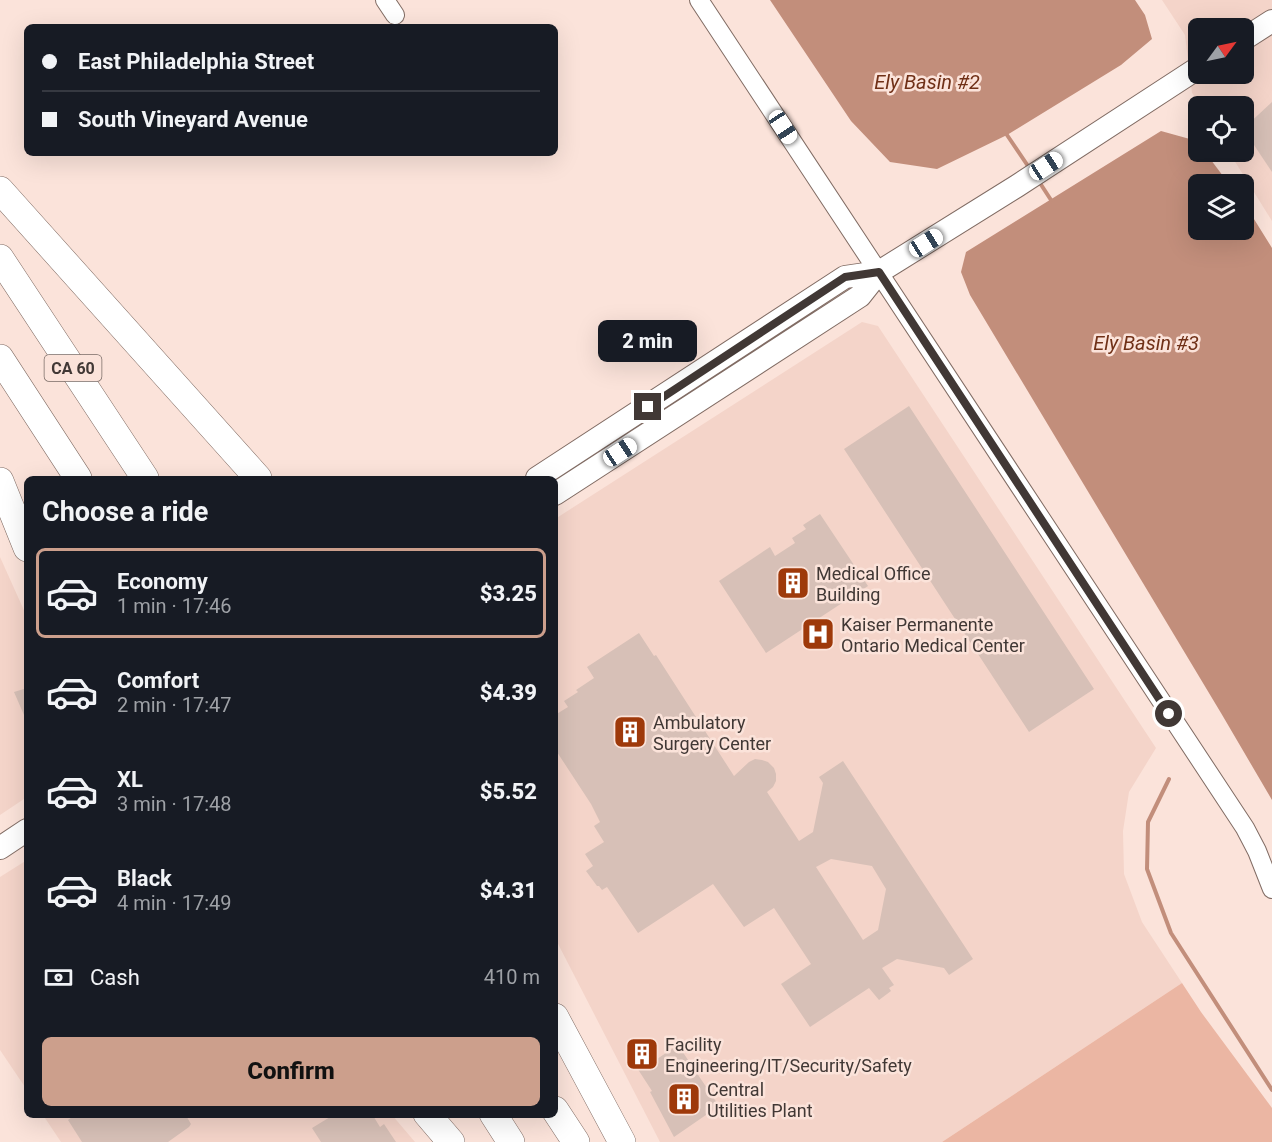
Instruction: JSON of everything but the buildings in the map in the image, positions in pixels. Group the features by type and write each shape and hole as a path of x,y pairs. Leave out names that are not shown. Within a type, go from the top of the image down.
{"highway":[{"path":"0,190 256,476"},
{"name":"CA 60","path":"0,258 144,476"},
{"name":"CA 60","path":"0,358 77,476"},
{"path":"0,481 24,541"},
{"path":"558,1023 622,1142"},
{"path":"558,1115 576,1142"},
{"path":"430,1118 451,1142"},
{"path":"496,1118 511,1142"}],"main road":[{"path":"1254,33 1272,21"},
{"path":"558,492 860,296 879,272 1017,186 1188,74"},
{"path":"540,476 845,277 879,272"},
{"path":"0,848 24,832"}],"street":[{"path":"699,0 1114,633 1245,828 1272,889"}],"shaded area":[{"path":"1162,0 1272,0 1272,221 1254,192 1254,174 1243,174 1235,162 1254,162 1254,96 1194,96 1191,84 1254,84 1254,18 1188,18 1188,60 1185,35"},
{"name":"Kaiser Permanente Ontario Medical Center","path":"862,322 878,326 1156,748 1129,792 1123,831 1124,874 1142,922 1182,983 942,1142 660,1142 558,944 558,517"},
{"path":"0,557 24,610 24,799 0,815"},
{"path":"24,862 24,1086 0,1050 0,877"},
{"path":"1182,983 1272,1108 1272,1142 942,1142"},
{"path":"45,1118 395,1118 415,1142 61,1142"}],"water":[{"name":"Ely Basin #2","path":"770,0 1135,0 1145,15 1152,39 1121,65 1007,135 937,169 890,162 851,121"},
{"name":"Ely Basin #3","path":"1161,131 1188,138 1188,162 1212,162 1222,174 1188,174 1188,240 1254,240 1254,219 1272,248 1272,800 970,295 961,272 966,252"}],"waterway":[{"path":"1007,135 1030,169"},
{"path":"1038,180 1051,200"},
{"path":"1169,779 1148,822 1147,869 1171,933 1272,1090"}],"place":[{"name":"Medical Office Building","path":"793,583"},
{"name":"Kaiser Permanente Ontario Medical Center","path":"818,634"},
{"name":"Ambulatory Surgery Center","path":"630,732"},
{"name":"Facility Engineering/IT/Security/Safety","path":"642,1054"},
{"name":"Central Utilities Plant","path":"684,1099"}],"route":[{"path":"648,407 845,277 879,272 1169,714"}]}
